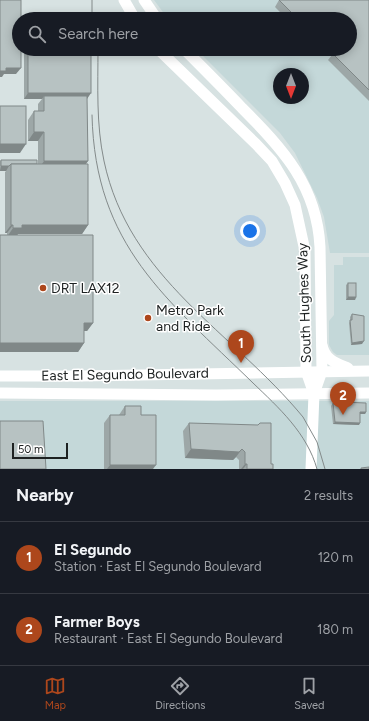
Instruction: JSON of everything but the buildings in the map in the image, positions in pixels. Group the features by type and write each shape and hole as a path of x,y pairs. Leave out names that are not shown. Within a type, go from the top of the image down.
{"street":[{"path":"124,0 131,12"},
{"path":"144,0 152,12"},
{"name":"South Hughes Way","path":"165,56 256,144 272,161 286,183 295,205 305,251 306,371 314,394"},
{"name":"South Hughes Way","path":"191,56 286,155 308,192 320,233 322,371 314,394"},
{"path":"322,344 325,354 332,361 354,371"},
{"name":"East El Segundo Boulevard","path":"0,376 80,376 369,370"},
{"name":"East El Segundo Boulevard","path":"0,393 209,395 369,393"},
{"path":"312,469 314,394"}],"shaded area":[{"path":"154,0 369,0 369,253 330,253 324,217 317,198 295,153 280,133 203,56 357,56 357,12 163,12"},
{"path":"343,257 369,257 369,355 337,355 333,352 329,345 329,321 334,315 334,265 343,265"},
{"path":"0,401 369,401 369,469 0,469"}],"tram line":[{"path":"92,0 92,12"},
{"path":"98,56 101,147 117,202 136,239 159,271 186,301 275,386 303,417 317,442 325,469"},
{"path":"92,115 96,161 106,200 122,235 141,267 165,296 192,324 273,402 291,422 306,444 317,469"}],"place":[{"name":"DRT LAX12","path":"43,288"},
{"name":"Metro Park and Ride","path":"148,318"},
{"name":"El Segundo","path":"241,363"},
{"name":"Farmer Boys","path":"343,415"}]}
